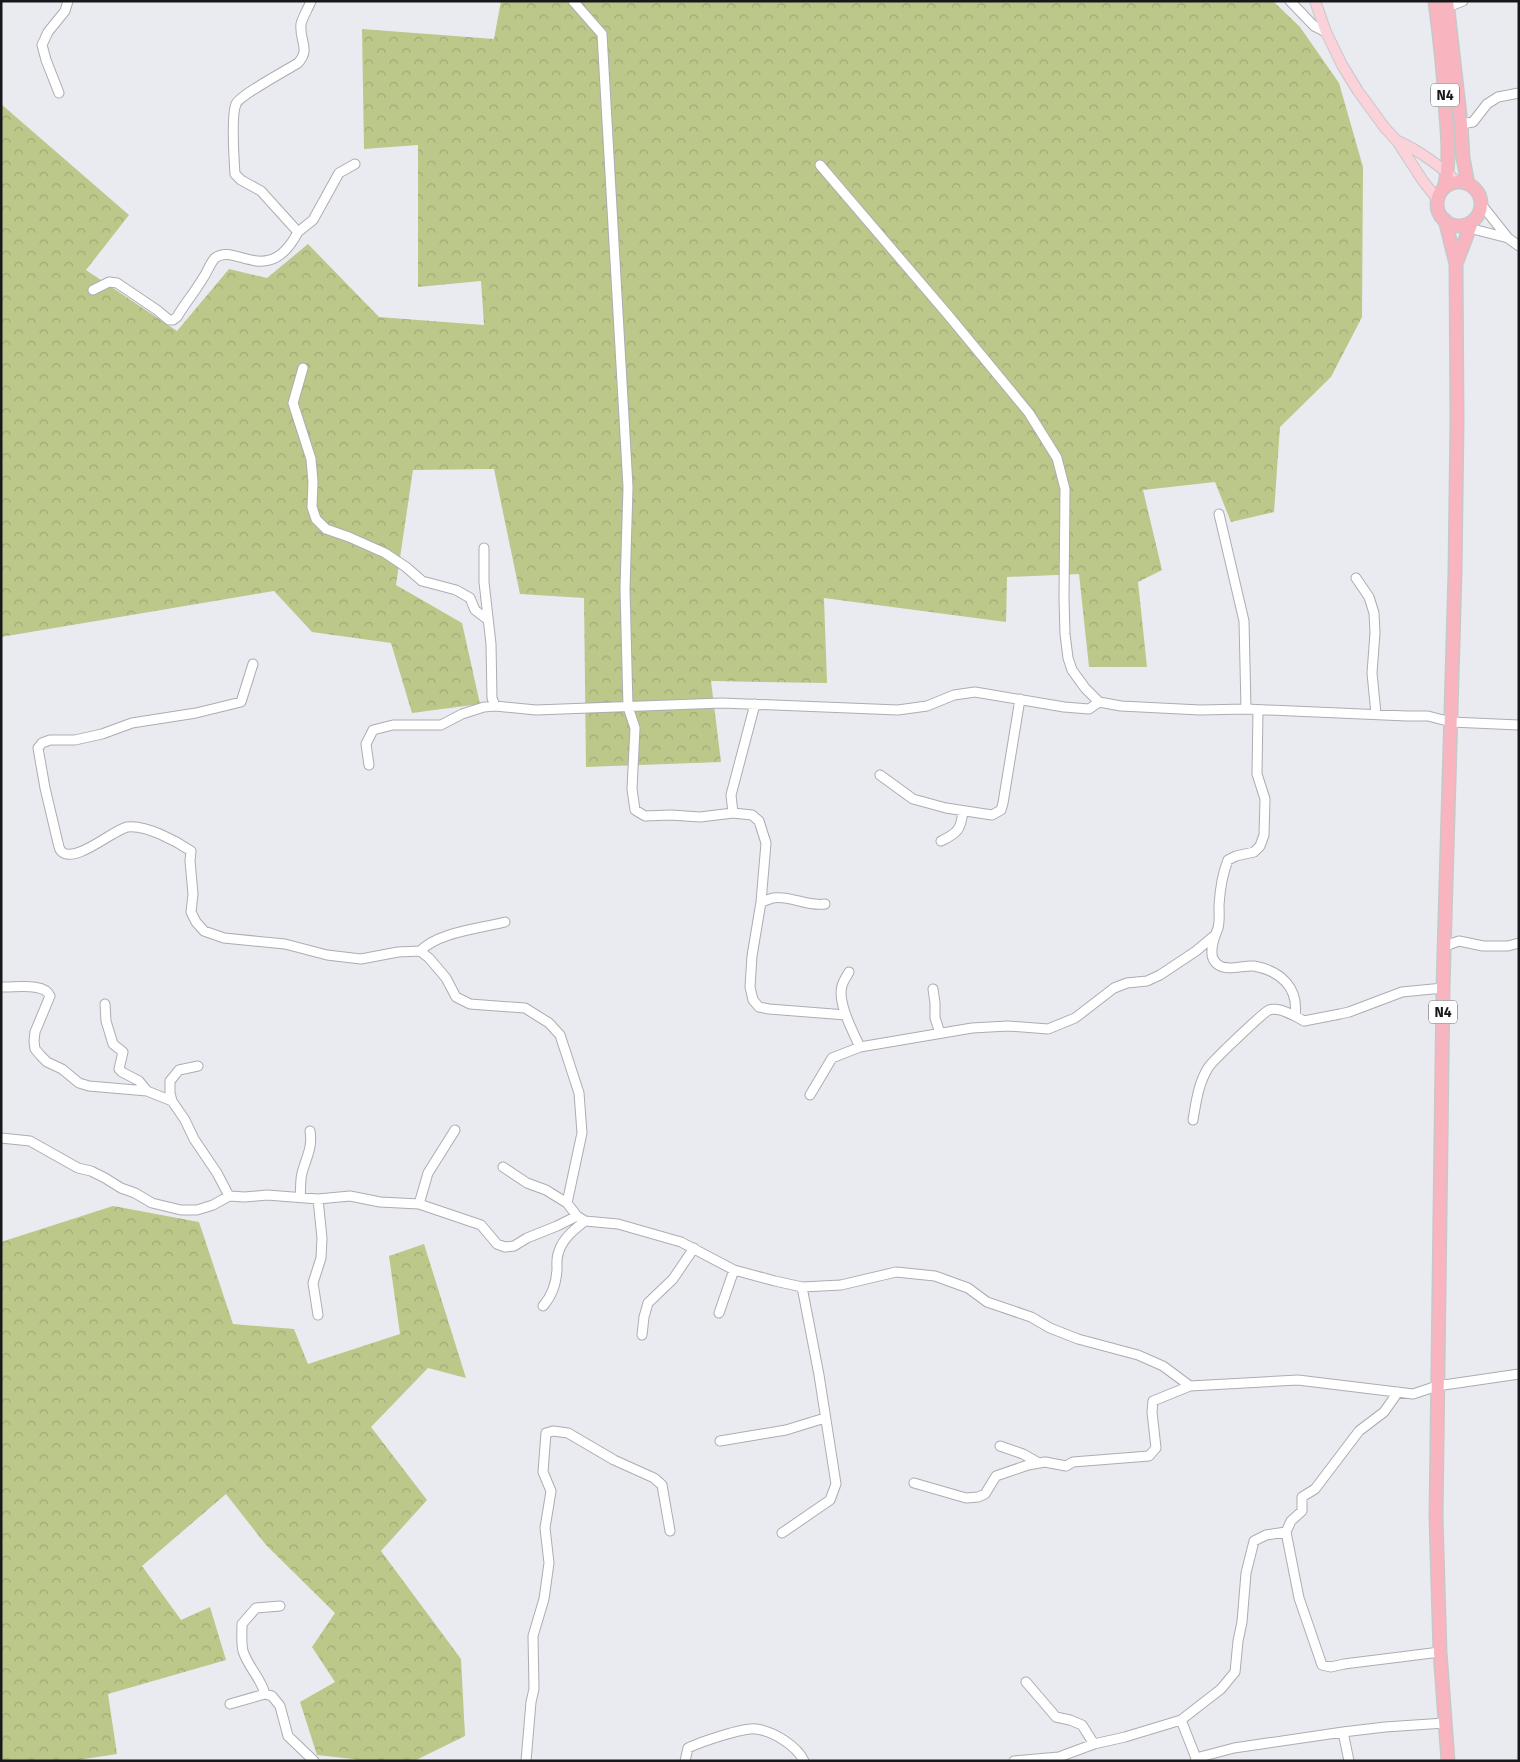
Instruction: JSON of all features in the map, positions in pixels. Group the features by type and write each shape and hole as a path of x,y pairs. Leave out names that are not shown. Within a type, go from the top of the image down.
{"highway":[{"name":"N4","path":"1436,1 1458,179 1479,194 1481,204 1479,214 1468,225 1456,264"},
{"name":"N4","path":"1448,4 1463,158 1458,179"},
{"path":"1441,194 1458,179"},
{"name":"N4","path":"1441,194 1438,211 1445,220 1456,264 1457,421 1444,988 1436,1518 1440,1652 1448,1761"},
{"path":"1445,220 1451,224 1468,225"}],"main road":[{"path":"1315,1 1326,32 1342,65 1358,91 1397,141 1423,181 1441,194"},
{"path":"1397,141 1408,146 1458,179"}],"street":[{"path":"59,93 42,45 48,32 65,11 68,1"},
{"path":"298,232 262,191 241,180 235,174 234,115 239,99 298,64 303,58 305,53 301,25 310,1"},
{"path":"573,1 602,34 628,487 625,589 628,707 635,728 632,790 634,810 645,816 700,817 734,813 752,815 759,821 766,843 761,902 752,956 750,987 753,1000 759,1007 769,1009 846,1015"},
{"path":"1290,1 1314,26 1326,32"},
{"path":"1448,4 1463,1"},
{"path":"1461,124 1473,122 1487,104 1498,97 1519,93"},
{"path":"93,290 109,282 117,283 169,320 173,320 177,317 215,258 222,255 230,255 257,261 270,260 281,254 290,246 298,232 313,220 339,172 355,164"},
{"path":"820,165 1029,413 1057,458 1065,489 1064,608 1068,658 1072,670 1084,688 1100,702 1120,706 1200,710 1246,709 1258,711 1428,716 1450,722 1519,725"},
{"path":"1481,204 1508,238 1519,246"},
{"path":"1468,225 1508,238"},
{"path":"303,368 293,403 311,459 312,507 316,519 326,529 385,553 406,567 422,581 456,590 470,598 476,610 488,620"},
{"path":"1219,514 1244,621 1246,709"},
{"path":"484,548 484,582 491,644 492,698 496,706"},
{"path":"1356,578 1369,597 1374,613 1375,633 1372,673 1376,714"},
{"path":"253,664 241,702 196,713 132,723 85,738 50,740 42,743 38,748 45,788 61,850 67,854 80,852 117,830 128,827 141,827 183,845 191,851 192,912 196,922 204,931 224,938 285,944 327,955 361,959 398,952 420,951 430,942 442,937 505,922"},
{"path":"369,765 366,744 373,730 393,725 441,725 462,714 496,706 536,710 722,703 898,710 927,706 954,695 975,692 1064,707 1089,709 1100,702"},
{"path":"880,775 913,799 926,804 992,814 1000,810 1003,803 1020,700"},
{"path":"734,813 731,795 755,704"},
{"path":"1258,711 1257,774 1266,799 1264,835 1260,846 1254,852 1228,860 1222,874 1218,927 1214,936 1212,953 1217,964 1229,968 1255,966 1282,977 1289,984 1296,1005 1295,1016"},
{"path":"941,841 954,835 961,826 963,811"},
{"path":"761,902 780,898 817,906 825,904"},
{"path":"810,1094 832,1058 860,1047 972,1028 1008,1026 1048,1029 1075,1018 1114,988 1160,975 1196,951 1214,936"},
{"path":"1445,946 1459,941 1483,946 1508,946 1519,943"},
{"path":"420,951 429,958 446,978 456,997 470,1004 525,1008 549,1023 560,1034 579,1093 582,1133 567,1203"},
{"path":"849,972 841,987 842,998 846,1015 860,1047"},
{"path":"1,988 43,988 48,991 50,996 35,1032 35,1049 48,1062 62,1069 79,1083 89,1086 147,1091 172,1101"},
{"path":"1193,1120 1200,1086 1208,1068 1253,1022 1269,1010 1280,1010 1304,1021 1357,1010 1402,992 1444,988"},
{"path":"933,989 934,1018 940,1033"},
{"path":"105,1004 106,1021 113,1044 123,1052 119,1068 122,1072 139,1081 147,1091"},
{"path":"198,1066 180,1070 170,1081 170,1093 172,1101 185,1120 208,1162 218,1173 229,1196"},
{"path":"419,1204 428,1173 454,1130"},
{"path":"300,1197 302,1176 312,1140 310,1131"},
{"path":"1,1138 30,1141 78,1168 91,1171 152,1203 181,1210 197,1210 229,1196 267,1195 318,1199 350,1196 380,1202 419,1204 481,1225 497,1244 505,1247 514,1246 526,1238 581,1218 618,1224 681,1242 734,1270 802,1287 841,1285 896,1272 935,1276 968,1288 987,1302 1031,1317 1050,1328 1078,1340 1138,1355 1163,1366 1190,1386"},
{"path":"503,1167 527,1183 546,1190 567,1203 581,1218"},
{"path":"318,1199 322,1238 321,1258 313,1282 318,1315"},
{"path":"543,1306 552,1297 556,1283 556,1259 559,1248 581,1218"},
{"path":"642,1335 648,1303 673,1279 694,1248"},
{"path":"719,1313 734,1270"},
{"path":"782,1533 830,1500 836,1484 820,1375 802,1287"},
{"path":"914,1483 966,1498 978,1497 985,1494 996,1476 1028,1465 1045,1462 1066,1466 1073,1462 1149,1456 1156,1448 1152,1412 1153,1401 1190,1386 1298,1380 1413,1394 1437,1386 1519,1374"},
{"path":"1398,1392 1384,1412 1359,1431 1315,1489 1302,1496 1302,1511 1291,1521 1286,1532 1299,1598 1322,1665 1331,1667 1440,1652"},
{"path":"720,1440 786,1430 825,1418"},
{"path":"526,1761 530,1702 534,1688 533,1636 544,1599 549,1563 546,1528 551,1491 543,1472 546,1433 553,1430 568,1433 614,1460 654,1478 662,1485 670,1531"},
{"path":"1000,1446 1023,1454 1038,1463"},
{"path":"1014,1761 1059,1758 1094,1744 1181,1720 1221,1689 1235,1672 1246,1572 1254,1541 1266,1535 1286,1532"},
{"path":"265,1694 242,1650 242,1624 256,1608 280,1606"},
{"path":"1026,1682 1056,1717 1082,1725 1094,1744"},
{"path":"230,1704 265,1694 272,1696 280,1706 288,1736 314,1761"},
{"path":"1181,1720 1195,1759 1234,1748 1343,1732 1445,1723"},
{"path":"685,1761 688,1748 756,1729 788,1743 800,1754 804,1761"},
{"path":"1343,1732 1349,1761"}],"green space":[{"path":"501,1 1273,1 1300,27 1339,83 1363,167 1362,317 1331,377 1280,427 1274,512 1231,522 1215,482 1143,490 1162,570 1138,582 1147,667 1089,667 1079,574 1007,577 1006,622 824,598 827,683 711,681 721,762 586,767 584,598 520,594 494,469 413,470 396,585 462,623 480,704 412,713 391,643 312,632 274,591 1,637 1,104 129,215 86,270 177,331 229,269 267,278 308,244 379,317 484,325 481,281 418,287 418,145 364,149 362,29 494,39"},
{"path":"113,1206 199,1222 233,1324 294,1329 308,1364 400,1334 389,1256 424,1244 466,1378 428,1368 371,1427 427,1500 381,1551 461,1659 465,1736 414,1761 371,1761 317,1755 300,1702 335,1682 312,1647 335,1613 266,1545 226,1494 142,1566 181,1620 210,1607 226,1660 108,1694 117,1754 71,1761 1,1761 1,1242"}]}
